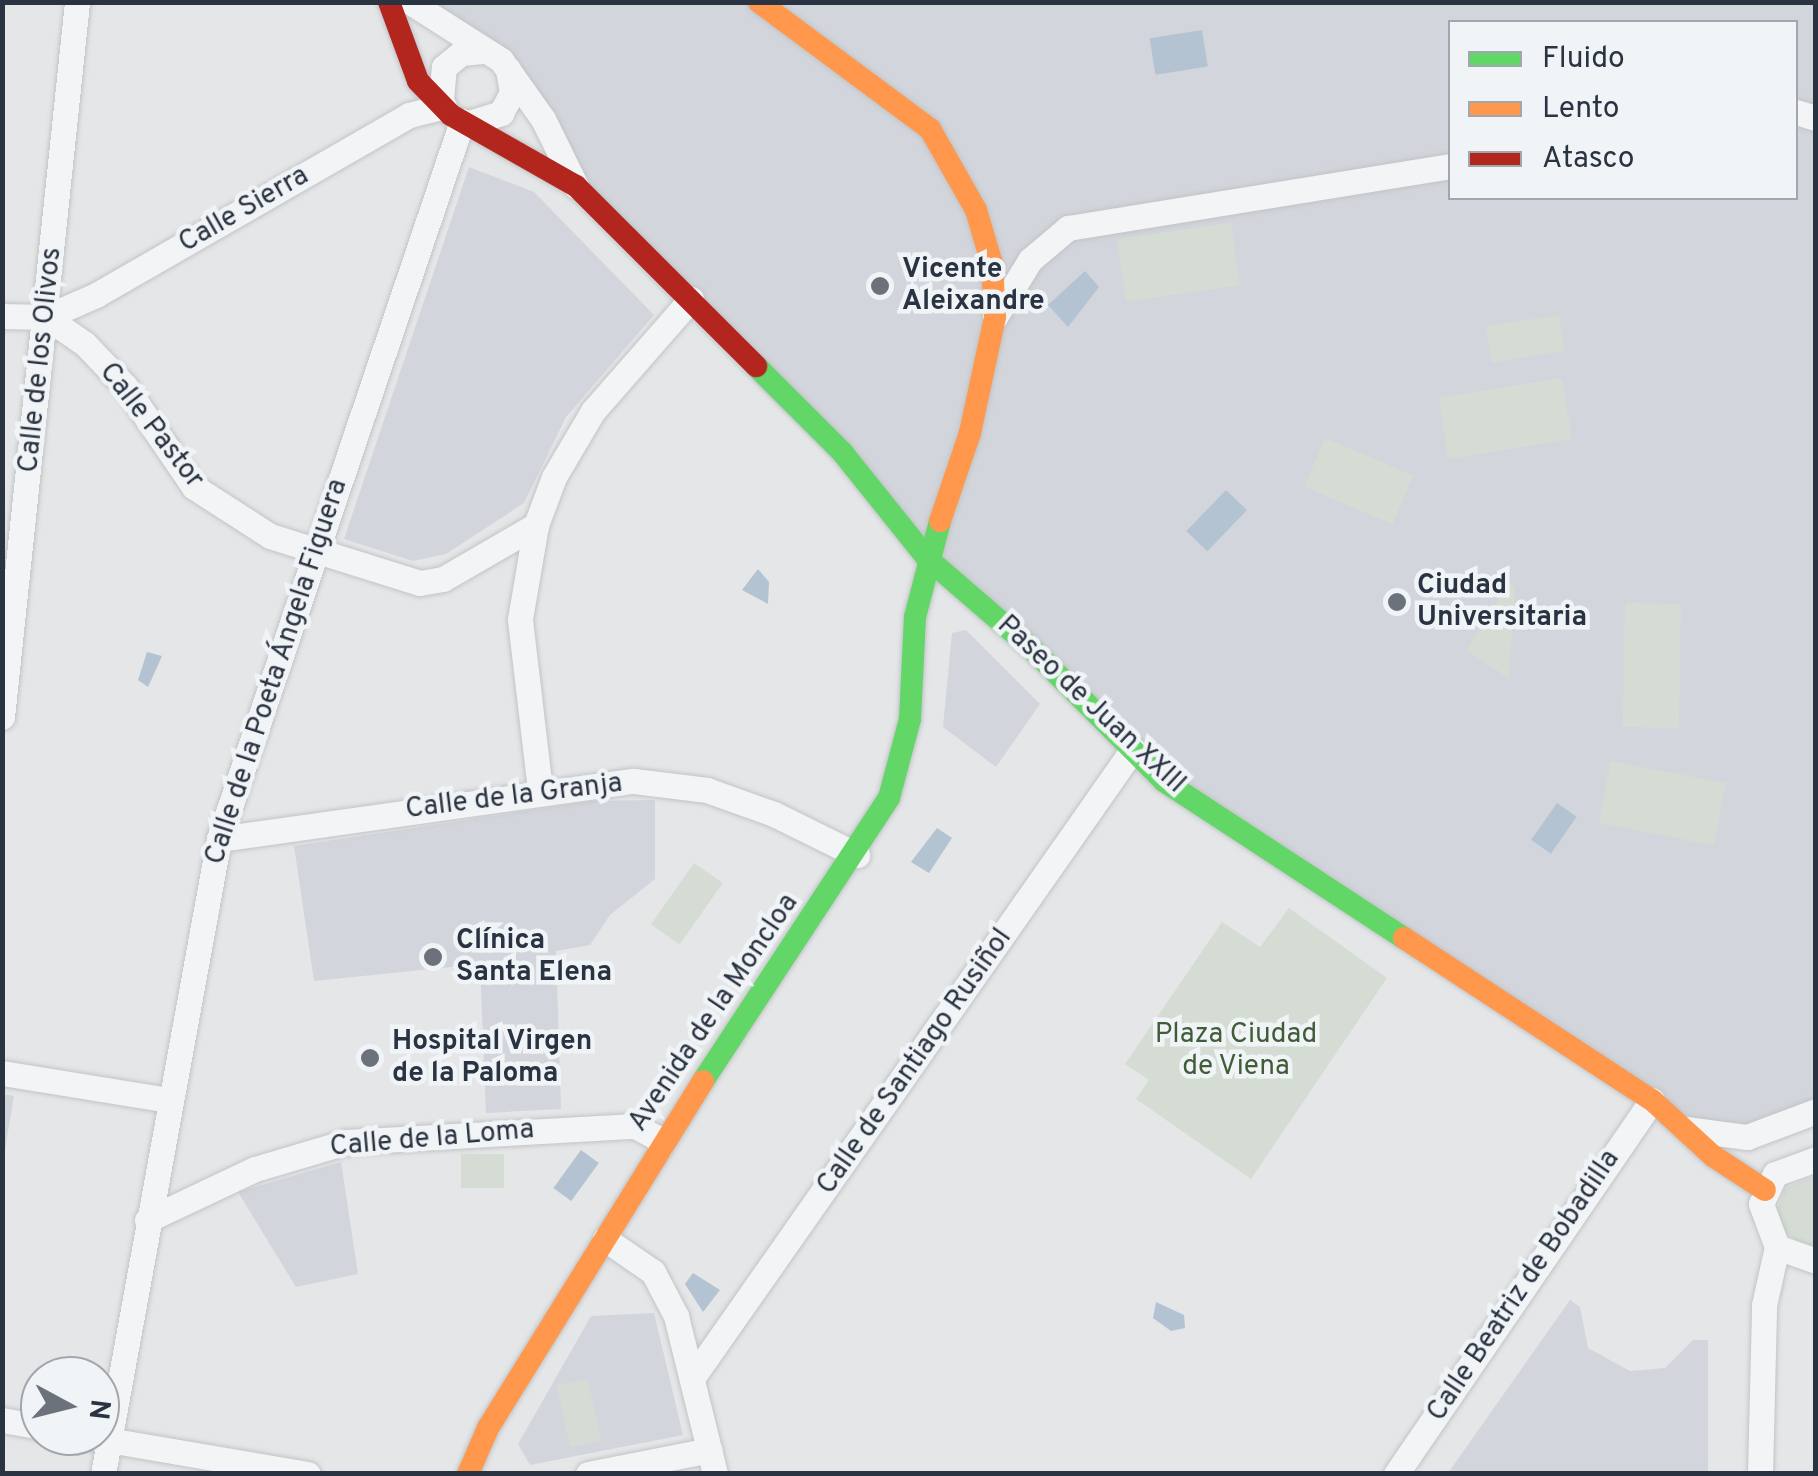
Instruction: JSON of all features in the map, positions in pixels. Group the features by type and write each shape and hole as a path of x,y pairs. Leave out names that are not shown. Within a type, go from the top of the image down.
{"street":[{"name":"Calle de los Olivos","path":"2,717 78,2"},
{"name":"Paseo de Juan XXIII","path":"389,2 418,81 481,136 576,186 842,452 927,558 1029,646 1164,781 1652,1100 1765,1190"},
{"path":"410,2 508,69 543,119 576,186"},
{"name":"Avenida de la Moncloa","path":"468,1474 488,1428 660,1148 857,854 888,798 910,720 915,617 927,558 966,448 996,317 992,264 976,210 930,129 758,2"},
{"path":"483,50 461,52 444,67 454,113 502,113 512,92 508,69"},
{"name":"Calle Sierra","path":"46,318 409,115 454,113"},
{"name":"Calle de la Poeta Ángela Figuera","path":"116,1356 148,1220 219,839 454,113"},
{"path":"996,317 1030,260 1068,228 1448,166"},
{"path":"540,790 520,619 536,525 554,477 593,411 691,299"},
{"path":"2,316 46,318"},
{"name":"Calle Pastor","path":"46,318 86,344 125,386 194,487 229,514 315,551 420,582 442,579 536,525"},
{"name":"Calle de Santiago Rusiñol","path":"695,1374 1133,750"},
{"name":"Calle de la Granja","path":"219,839 540,790 634,781 707,790 774,814 857,854"},
{"path":"2,1073 169,1100"},
{"name":"Calle Beatriz de Bobadilla","path":"1396,1474 1652,1100"},
{"path":"1686,1129 1747,1137 1814,1113"},
{"name":"Calle de la Loma","path":"148,1220 254,1169 346,1142 609,1126 646,1130 660,1148"},
{"path":"1816,1159 1789,1164 1765,1190 1762,1220 1777,1247 1816,1261"},
{"path":"588,1474 712,1462 695,1374 653,1272 605,1240"},
{"path":"1760,1474 1764,1305 1777,1247"},
{"path":"120,1442 308,1474"}],"shaded area":[{"name":"Ciudad Universitaria","path":"410,3 1815,3 1815,1128 1812,1114 1785,1125 1686,1129 1164,781 576,186 501,60"},
{"path":"469,167 534,192 654,315 566,417 524,503 446,554 413,561 344,539"},
{"path":"966,630 1040,704 996,767 943,727 952,633"},
{"name":"Clínica Santa Elena","path":"655,800 655,879 610,915 590,945 556,951 561,1109 486,1113 480,964 314,981 294,846 593,801"},
{"path":"2,1094 14,1096 3,1161"},
{"path":"341,1162 358,1274 296,1287 238,1192"},
{"path":"1570,1300 1580,1307 1588,1348 1630,1371 1665,1368 1693,1340 1708,1340 1708,1473 1448,1473"},
{"path":"654,1313 683,1435 530,1465 518,1444 591,1316"}],"green space":[{"path":"1231,223 1240,285 1126,301 1117,239"},
{"path":"1559,315 1565,351 1492,362 1486,327"},
{"path":"1562,378 1572,439 1448,459 1439,398"},
{"path":"1325,438 1413,476 1393,524 1304,487"},
{"path":"1509,583 1515,587 1509,678 1466,650"},
{"path":"1625,603 1681,604 1679,728 1623,727"},
{"path":"1611,761 1726,783 1714,845 1599,823"},
{"path":"694,863 723,883 680,945 651,924"},
{"name":"Plaza Ciudad de Viena","path":"1289,908 1387,978 1251,1179 1136,1099 1149,1080 1125,1064 1222,922 1260,947"},
{"path":"461,1154 504,1154 504,1188 461,1188"},
{"path":"1815,1176 1815,1246 1803,1245 1785,1232 1777,1210 1785,1188"},
{"path":"588,1379 601,1441 570,1447 557,1386"}],"water":[{"path":"1202,30 1208,67 1155,75 1150,38"},
{"path":"1085,271 1099,287 1068,327 1048,305"},
{"path":"1226,490 1247,510 1207,551 1186,531"},
{"path":"758,569 769,582 768,604 742,590"},
{"path":"147,652 162,656 148,687 138,680"},
{"path":"1557,803 1577,817 1551,854 1531,840"},
{"path":"937,828 952,838 929,873 911,862"},
{"path":"581,1150 599,1163 571,1201 553,1188"},
{"path":"693,1273 720,1290 703,1312 685,1284"},
{"path":"1156,1302 1184,1315 1185,1328 1171,1331 1153,1318"}],"traffic: fast":[{"path":"756,366 842,452 927,558 1029,646 1164,781 1404,938"},
{"path":"703,1081 889,798 910,719 915,617 940,521"}],"traffic: slow":[{"path":"759,2 930,129 976,210 992,264 995,317 970,433 940,521"},
{"path":"1404,938 1652,1100 1713,1156 1765,1190"},
{"path":"468,1474 488,1428 703,1081"}],"traffic: jam":[{"path":"389,2 418,81 451,115 576,186 756,366"}],"place":[{"name":"Vicente Aleixandre","path":"880,286"},
{"name":"Ciudad Universitaria","path":"1397,602"},
{"name":"Clínica Santa Elena","path":"433,957"},
{"name":"Hospital Virgen de la Paloma","path":"370,1058"}]}
